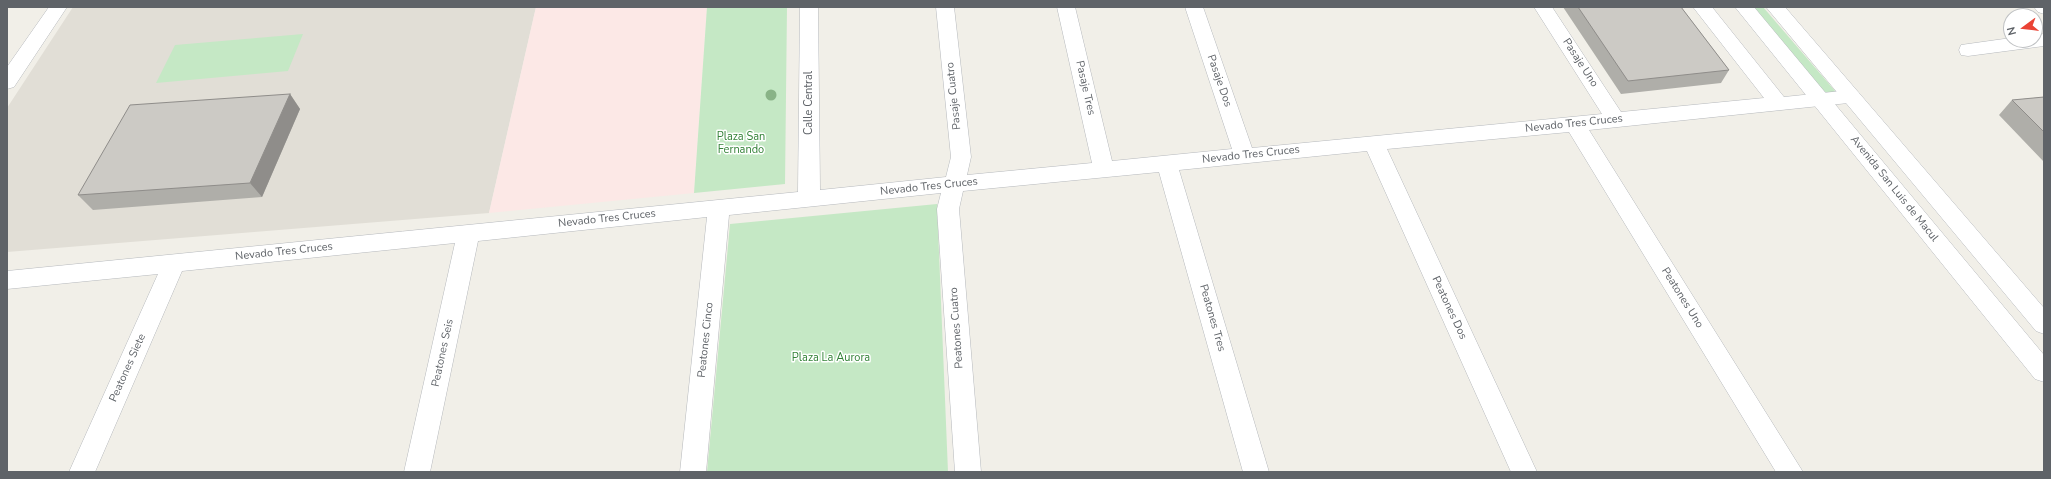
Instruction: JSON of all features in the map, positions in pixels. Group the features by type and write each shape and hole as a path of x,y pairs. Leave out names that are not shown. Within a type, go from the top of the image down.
{"street":[{"path":"7,82 58,7"},
{"name":"Calle Central","path":"808,7 809,199"},
{"name":"Pasaje Cuatro","path":"945,7 961,157 954,184"},
{"name":"Pasaje Tres","path":"1066,7 1104,169"},
{"name":"Pasaje Dos","path":"1194,7 1245,156"},
{"name":"Pasaje Uno","path":"1543,7 1616,120"},
{"path":"1702,7 1779,104"},
{"name":"Avenida San Luis de Macul","path":"1744,7 2044,372"},
{"path":"1775,7 2044,324"},
{"path":"1968,50 2044,40"},
{"name":"Nevado Tres Cruces","path":"7,280 1104,169 1851,97"},
{"name":"Peatones Uno","path":"1574,124 1790,472"},
{"name":"Peatones Dos","path":"1374,143 1524,472"},
{"name":"Peatones Tres","path":"1167,163 1256,472"},
{"name":"Peatones Cuatro","path":"954,184 948,209 968,472"},
{"name":"Peatones Cinco","path":"693,472 719,208"},
{"name":"Peatones Seis","path":"417,472 468,234"},
{"name":"Peatones Siete","path":"82,472 174,263"}],"shaded area":[{"path":"73,7 536,7 489,213 7,252 7,108"},
{"path":"536,7 707,7 694,193 489,213"}],"green space":[{"name":"Plaza San Fernando","path":"707,7 787,7 785,184 694,193"},
{"path":"1754,7 1763,7 1836,92 1825,93"},
{"path":"303,34 288,71 156,83 175,45"},
{"name":"Plaza La Aurora","path":"937,204 948,472 707,472 730,224"}],"building":[{"path":"1578,7 1681,7 1729,70 1628,81"},
{"path":"290,94 250,183 78,195 130,105"},
{"path":"2044,97 2044,132 2012,100"}]}
